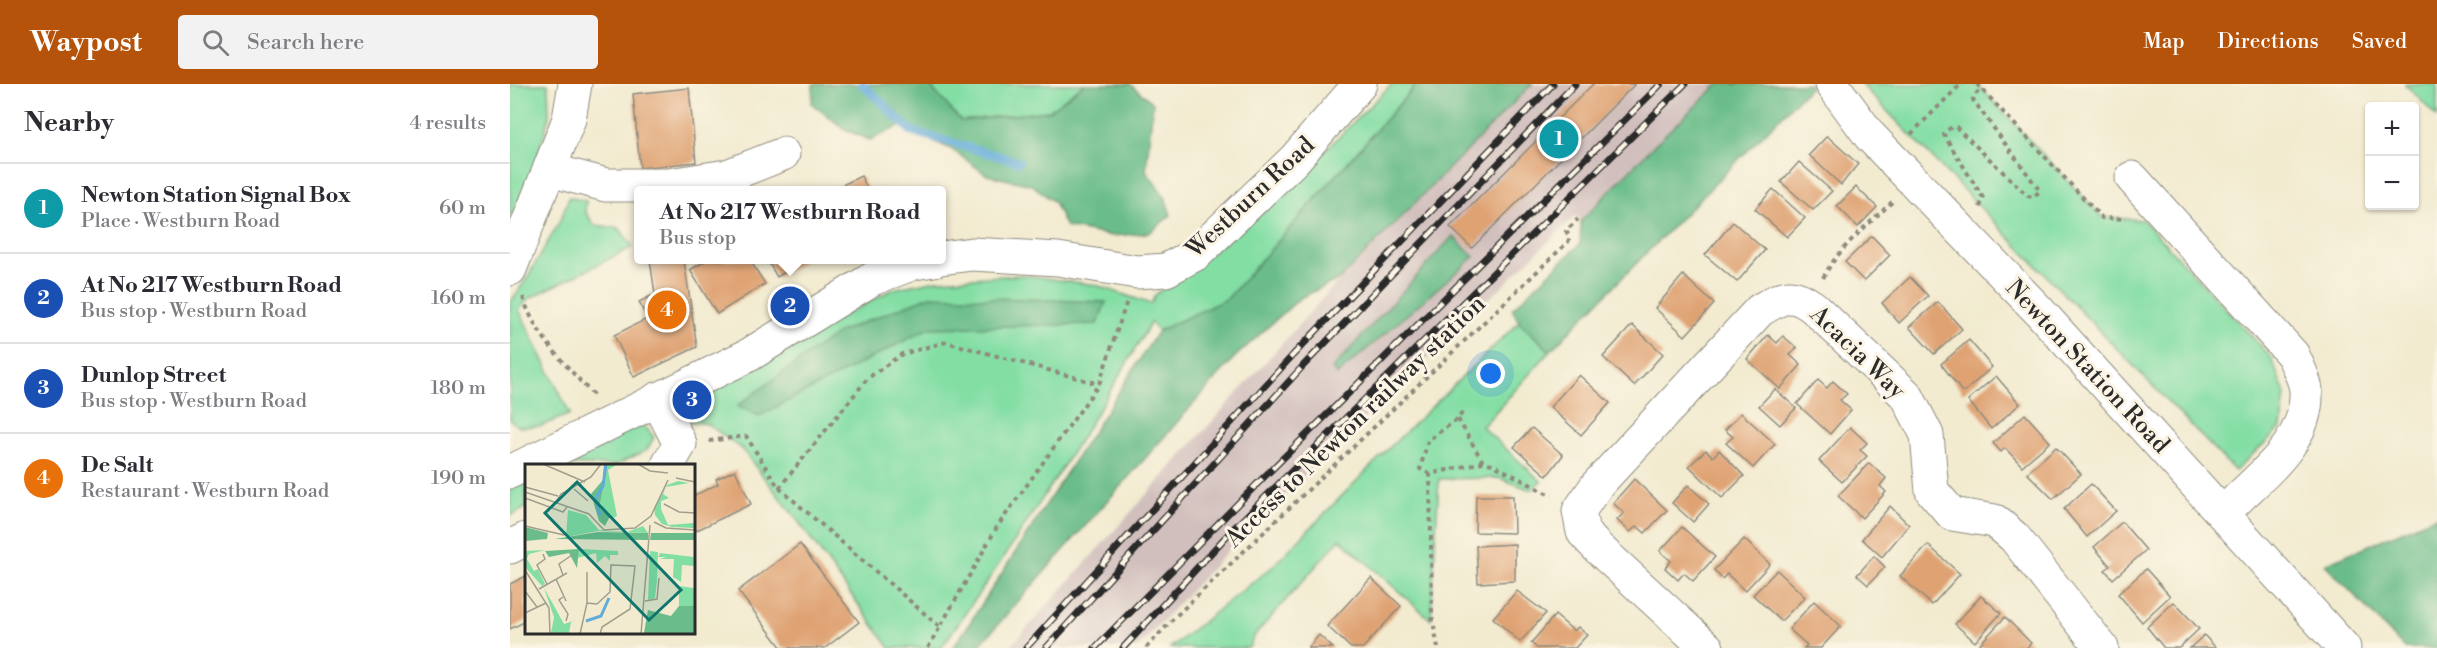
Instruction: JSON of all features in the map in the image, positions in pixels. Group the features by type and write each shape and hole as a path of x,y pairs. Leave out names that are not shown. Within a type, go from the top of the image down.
{"street":[{"path":"512,267 569,119 575,84"},
{"name":"Westburn Road","path":"946,257 972,254 1058,259 1137,272 1166,270 1196,254 1294,160 1360,84"},
{"name":"Newton Station Road","path":"1832,84 1870,136 2039,311 2344,648"},
{"path":"550,170 606,185 669,185 727,176 783,154"},
{"path":"2132,178 2293,355 2306,388 2302,423 2284,455 2223,514"},
{"path":"526,464 750,355 872,279 911,264"},
{"name":"Acacia Way","path":"1579,511 1597,485 1760,310 1783,297 1799,297 1813,307 1906,396 1927,435 1932,491 1952,514 1995,521 2014,537 2102,648"},
{"path":"657,399 674,455"},
{"path":"510,472 525,464"},
{"path":"1579,511 1582,531 1707,648"},
{"path":"510,547 525,540"}],"path":[{"path":"1904,141 1961,84"},
{"path":"1977,84 2102,218 2133,219"},
{"path":"1974,214 1980,208 1983,198 1944,135 1952,126 1956,127 2028,196 2033,197 2040,191 1973,100 1974,94 1980,89"},
{"path":"1813,307 1831,262 1893,201"},
{"name":"Access to Newton railway station","path":"1146,648 1176,616 1568,242 1570,237 1566,231 1578,219"},
{"path":"512,267 526,307 552,350 614,420"},
{"path":"928,648 997,527 1099,384 1137,272"},
{"path":"779,488 868,378 902,354 946,342 1099,384"},
{"path":"1463,411 1458,418 1428,440 1420,470 1430,474 1483,462 1492,464 1579,511"},
{"path":"1458,418 1483,462"},
{"path":"674,455 746,436 779,488 940,627"},
{"path":"1430,474 1432,616 1438,648"}],"shaded area":[{"path":"1532,84 1719,84 1656,143 1581,221 1576,216 1571,220 1241,537 1137,648 1009,648 1340,279","holes":["1453,236 1474,257 1337,375 1332,369"]}],"green space":[{"path":"510,84 548,84 549,117 535,166 510,219"},
{"path":"813,84 928,84 961,121 1049,111 1084,84 1130,84 1153,103 1146,171 1165,197 1171,215 1149,233 1112,236 1066,227 1054,202 1032,185 987,175 951,149 900,126 870,140 846,130 812,104"},
{"path":"928,84 1084,84 1049,111 961,121"},
{"path":"1392,84 1417,84 1227,299 1158,331 1151,322 1050,487 941,648 890,648 795,517 741,448 707,424 690,421 688,410 703,392 893,289 937,280 1023,275 1096,285 1151,304 1155,295 1260,215"},
{"path":"1417,84 1532,84 1340,279 1300,298 1235,357 977,648 952,648 1158,331 1227,299"},
{"path":"1719,84 1809,84 1811,86 1550,351 1519,322 1512,309 1580,244 1581,221 1656,143"},
{"path":"1861,84 1977,84 2102,217 2143,220 2271,357 2285,394 2281,428 2235,471"},
{"path":"2405,84 2437,84 2437,117"},
{"path":"569,197 586,201 585,211 594,225 619,228 633,247 528,299 519,310 570,414 541,426 519,427 510,420 510,303 561,219"},
{"path":"1453,236 1474,257 1337,375 1332,369"},
{"path":"930,296 1106,302 1097,324 929,328 759,416 737,406 839,332"},
{"path":"1519,322 1550,351 1482,427 1541,481 1531,490 1499,478 1439,479 1431,620 1340,539 1254,636 1249,648 1170,648 1272,567 1384,453"},
{"path":"640,421 654,437 647,450 618,464 552,464"},
{"path":"525,476 525,508 510,516 510,484"},
{"path":"2437,516 2437,648 2404,648 2325,564"}],"building":[{"path":"1593,84 1635,84 1472,248 1450,227"},
{"path":"689,88 696,162 640,168 633,94"},
{"path":"1827,136 1858,164 1841,185 1809,155"},
{"path":"1799,162 1832,191 1813,210 1781,182"},
{"path":"861,176 866,186 840,186"},
{"path":"1856,187 1877,207 1858,227 1837,206"},
{"path":"1773,189 1805,218 1787,237 1755,209"},
{"path":"1733,222 1765,250 1737,282 1705,255"},
{"path":"1872,236 1890,255 1864,281 1845,262"},
{"path":"651,264 685,264 697,347 634,377 614,335 647,319 639,302 655,294"},
{"path":"700,264 752,264 765,284 717,314 690,270"},
{"path":"769,264 799,264 777,277"},
{"path":"1683,275 1714,304 1685,336 1655,308"},
{"path":"1910,277 1928,296 1899,323 1882,303"},
{"path":"1938,302 1962,329 1934,354 1909,327"},
{"path":"1632,325 1663,354 1634,386 1603,357"},
{"path":"1768,335 1777,343 1783,336 1797,348 1790,355 1801,365 1780,389 1747,359"},
{"path":"1969,340 1992,367 1963,393 1941,364"},
{"path":"1579,375 1610,403 1581,435 1550,407"},
{"path":"1996,376 2020,404 1991,429 1968,400"},
{"path":"1818,380 1827,388 1833,381 1847,394 1840,400 1851,410 1830,434 1797,404"},
{"path":"1775,389 1796,408 1780,425 1759,406"},
{"path":"1741,413 1775,444 1753,468 1726,443 1733,437 1725,430"},
{"path":"2025,414 2050,442 2022,466 2005,448 2001,452 1993,443"},
{"path":"1850,427 1867,443 1860,450 1867,456 1842,482 1819,461"},
{"path":"1532,428 1563,455 1547,476 1514,447"},
{"path":"2056,447 2081,474 2053,499 2027,473"},
{"path":"1706,450 1713,457 1719,450 1744,476 1722,498 1689,466"},
{"path":"1869,463 1886,478 1880,486 1886,492 1862,518 1838,496"},
{"path":"735,470 751,504 694,532 694,496 718,484 716,479"},
{"path":"1634,479 1667,510 1645,533 1637,526 1630,532 1617,520 1624,513 1613,503"},
{"path":"2091,484 2116,511 2087,537 2064,509"},
{"path":"1688,485 1709,504 1693,522 1672,503"},
{"path":"1476,496 1513,496 1514,533 1475,532"},
{"path":"1890,506 1909,525 1882,557 1862,539"},
{"path":"2122,522 2146,550 2113,579 2105,570 2110,566 2094,547"},
{"path":"1682,527 1715,557 1693,581 1684,573 1678,580 1665,568 1671,561 1660,551"},
{"path":"1744,539 1770,564 1745,591 1727,574 1722,579 1714,570"},
{"path":"800,544 859,622 825,648 782,648 738,591"},
{"path":"1515,544 1515,581 1478,583 1476,546"},
{"path":"1928,545 1960,574 1932,605 1900,576"},
{"path":"1874,556 1885,567 1868,585 1857,575"},
{"path":"2146,569 2170,596 2142,622 2118,594"},
{"path":"1777,570 1805,597 1781,621 1753,595"},
{"path":"525,576 525,622 510,629 510,584"},
{"path":"1371,578 1401,606 1363,648 1351,648 1327,626"},
{"path":"1517,591 1546,613 1520,642 1493,618"},
{"path":"1981,596 2001,613 1975,642 1955,624"},
{"path":"1814,601 1841,626 1821,648 1804,648 1807,645 1789,629"},
{"path":"2174,602 2199,629 2179,648 2164,648 2147,627"},
{"path":"1555,615 1574,631 1578,627 1587,635 1575,648 1537,648 1531,643"},
{"path":"2005,617 2031,643 2027,648 1981,648 1978,646"},
{"path":"1319,635 1333,648 1308,648"},
{"path":"2204,635 2216,648 2190,648"}],"waterway":[{"path":"862,84 911,131 1019,162"}],"railway":[{"path":"1026,648 1293,355 1553,84"},
{"path":"1046,648 1303,366 1575,84"},
{"path":"1095,648 1264,477 1661,84"},
{"path":"1123,648 1233,529 1685,84"}],"place":[{"name":"Newton Station Signal Box","path":"1559,139"},
{"name":"At No 217 Westburn Road","path":"790,306"},
{"name":"De Salt","path":"667,310"},
{"name":"Dunlop Street","path":"692,400"}]}
